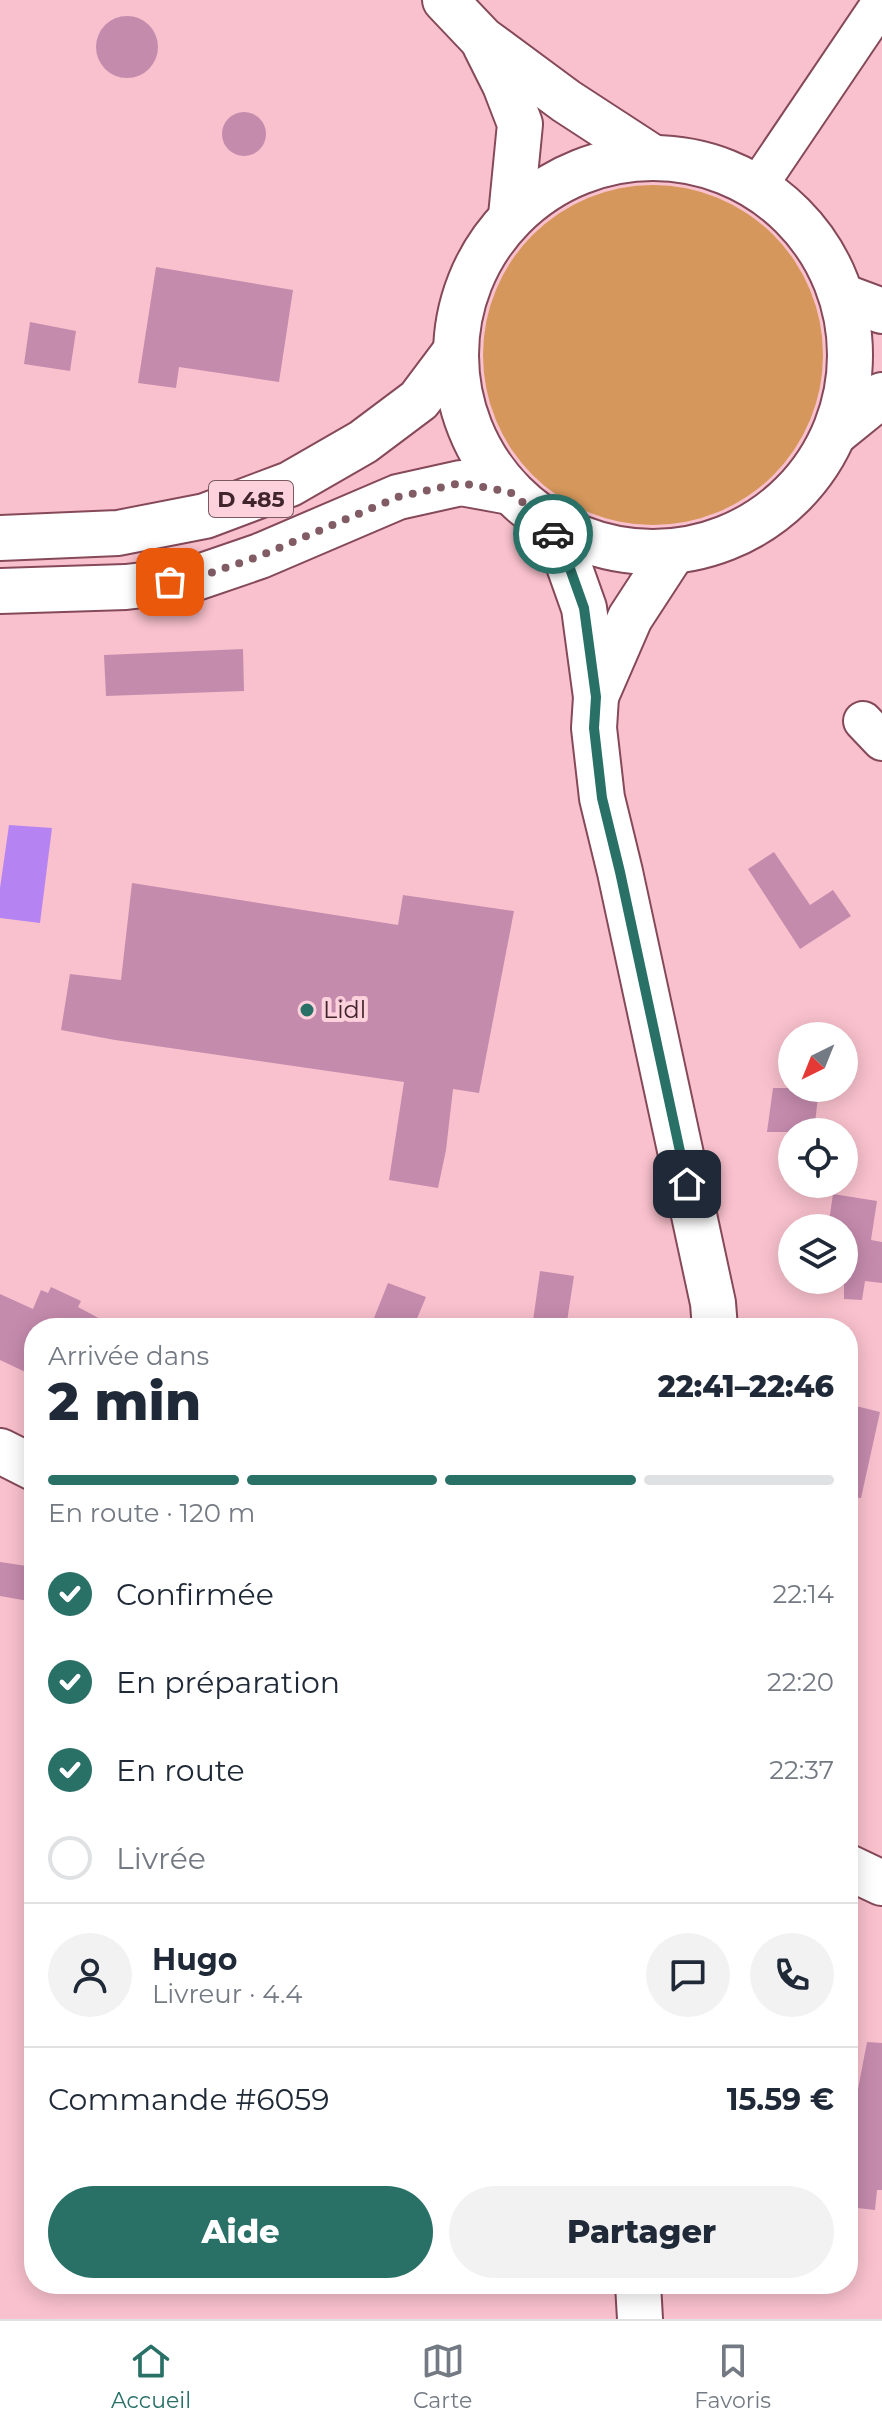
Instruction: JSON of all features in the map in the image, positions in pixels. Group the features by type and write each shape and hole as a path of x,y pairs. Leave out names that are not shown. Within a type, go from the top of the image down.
{"main road":[{"path":"445,0 482,39 566,101 652,157"},
{"path":"482,39 520,124 511,216"},
{"path":"652,157 688,160 757,187 794,216 822,254 842,296 850,342 848,389 835,433 821,460 803,484 769,515 730,537 702,547 673,552 629,551 586,541 546,521 510,492 479,451 461,402 455,352 459,314 470,278 488,245 511,216 552,184 600,164 652,157"},
{"path":"842,296 882,311"},
{"name":"D 485","path":"0,538 118,533 205,516 290,484 363,442 419,400 455,352"},
{"path":"835,433 882,395"},
{"name":"D 485","path":"0,591 126,587 193,579 260,556 398,497 461,483 510,492"},
{"path":"546,521 568,563 584,608 596,697 594,728 602,798 714,1318"},
{"path":"596,697 630,618 673,552"},
{"path":"0,1451 24,1463"},
{"path":"858,1872 882,1883"},
{"path":"639,2294 640,2319"}],"street":[{"path":"757,187 882,2"}],"shaded area":[{"path":"653,185 702,192 733,205 761,223 785,247 803,275 816,306 823,355 816,404 803,435 785,463 761,487 733,505 702,518 653,525 604,518 573,505 545,487 521,463 503,435 490,404 483,355 490,306 503,275 521,247 545,223 573,205 604,192"},
{"path":"9,825 52,828 40,923 0,918 0,888"}],"building":[{"path":"127,16 149,25 158,47 149,69 127,78 105,69 96,47 105,25"},
{"path":"244,112 260,118 266,134 260,150 244,156 228,150 222,134 228,118"},
{"path":"156,267 293,290 279,382 179,367 176,388 138,383"},
{"path":"30,322 76,331 70,371 24,364"},
{"path":"243,649 244,691 106,696 104,655"},
{"path":"774,852 810,905 833,890 851,916 800,949 748,869"},
{"name":"Lidl","path":"132,883 398,925 403,895 514,911 479,1093 453,1089 438,1188 389,1180 404,1082 61,1030 70,974 121,980"},
{"path":"773,1088 778,1088 778,1102 817,1102 816,1118 778,1118 778,1132 767,1132"},
{"path":"832,1198 877,1201 871,1240 882,1242 882,1283 865,1281 862,1300 844,1299 844,1294 858,1294 858,1214 830,1214"},
{"path":"540,1271 574,1276 568,1318 533,1318"},
{"path":"388,1283 426,1297 417,1318 374,1318"},
{"path":"51,1287 81,1301 78,1307 98,1318 24,1318 24,1371 0,1360 0,1294 33,1309 41,1290 48,1293"},
{"path":"858,1406 880,1412 861,1498 858,1498"},
{"path":"0,1562 24,1566 24,1600 0,1596"},
{"path":"867,2042 882,2043 882,2190 877,2190 875,2210 858,2208 858,2089"}],"way so far":[{"path":"170,582 193,579 260,556 398,497 461,483 510,492 546,521 553,534"}],"place":[{"name":"Lidl","path":"307,1010"}],"route":[{"path":"553,534 568,563 584,608 596,697 594,728 602,798 687,1184"}]}
